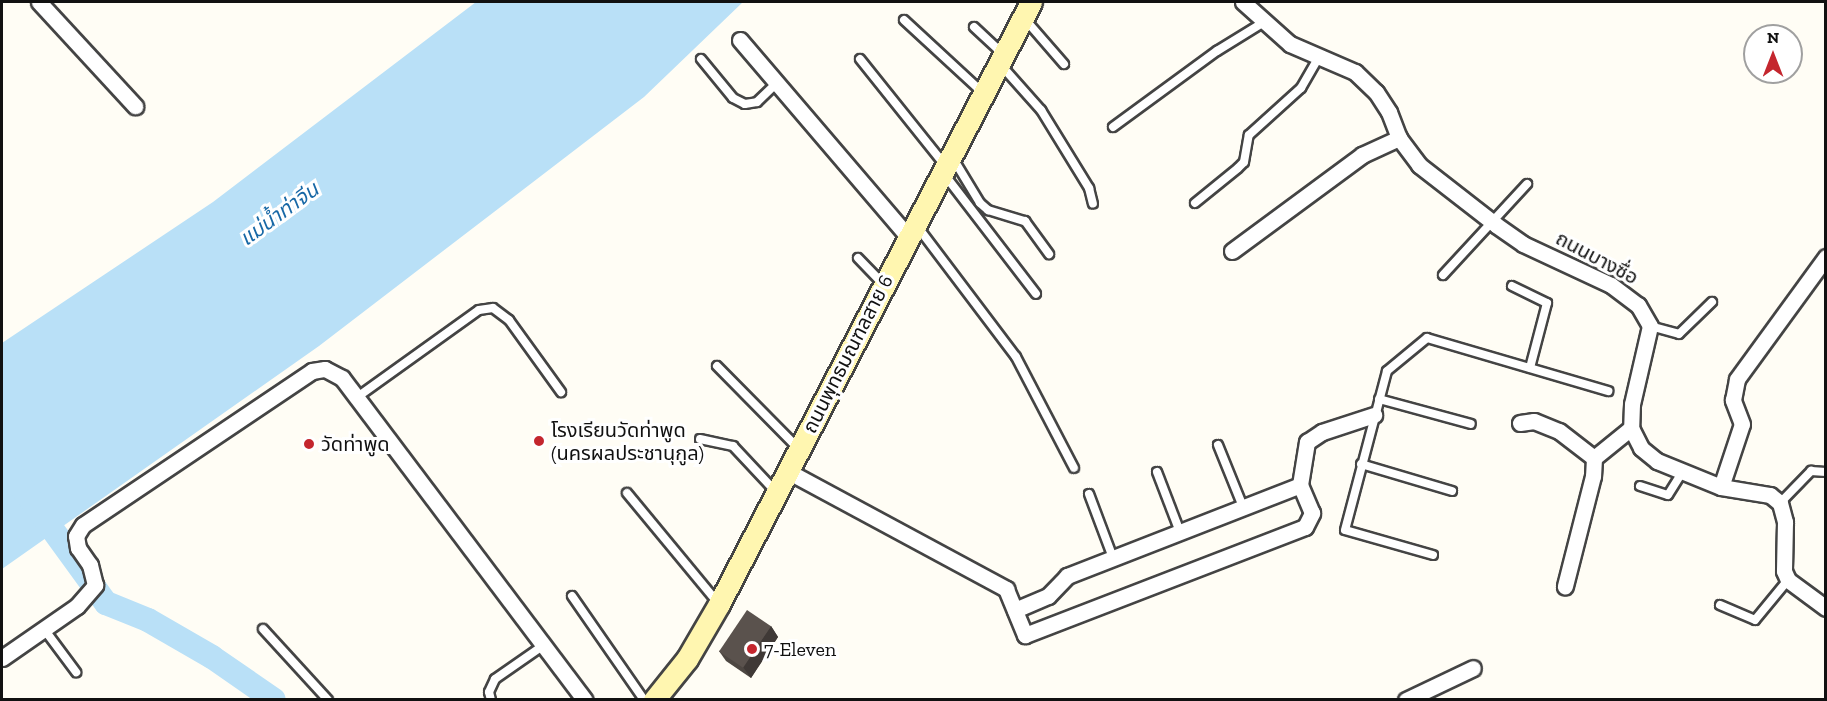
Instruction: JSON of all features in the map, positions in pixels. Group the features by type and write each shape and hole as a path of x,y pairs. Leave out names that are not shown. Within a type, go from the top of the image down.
{"main road":[{"name":"ถนนพุทธมณฑลสาย 6","path":"654,699 687,658 719,604 778,494 883,284 1027,9"}],"street":[{"path":"39,2 135,106"},
{"name":"ถนนบางซื่อ","path":"1244,2 1290,44 1355,72 1376,92 1389,112 1399,138 1419,165 1489,225 1627,295 1647,316 1650,326"},
{"path":"740,40 911,230"},
{"path":"1232,251 1362,155 1399,138"},
{"path":"1721,487 1742,424 1733,400 1737,379 1826,257"},
{"path":"1594,458 1629,431 1636,377 1650,326"},
{"path":"2,658 77,606 95,585 90,565 78,548 76,536 83,525 312,371 325,369 342,378 585,699"},
{"path":"789,472 1006,589 1025,635 1305,527 1312,513 1300,485 1307,442 1322,432 1374,415"},
{"path":"1520,423 1534,421 1559,431 1594,458"},
{"path":"1629,431 1641,448 1681,476 1721,487 1770,495 1780,503 1785,522 1786,582 1826,608"},
{"path":"1565,586 1593,476 1594,458"},
{"path":"1015,609 1048,596 1067,576 1300,485"},
{"path":"1406,699 1473,668"}],"lane":[{"path":"1027,9 1064,64"},
{"path":"904,20 983,93"},
{"path":"1113,127 1217,51 1264,22"},
{"path":"974,27 1041,110 1089,188 1093,204"},
{"path":"1195,203 1244,162 1249,135 1301,88 1319,57"},
{"path":"701,59 734,98 745,104 756,102 777,83"},
{"path":"860,59 980,203 988,210 1025,221 1049,254"},
{"path":"947,165 1036,294"},
{"path":"1443,275 1470,243 1527,184"},
{"path":"911,230 1016,357 1074,468"},
{"path":"858,258 883,284"},
{"path":"1512,286 1547,303 1530,368"},
{"path":"1650,326 1679,334 1712,302"},
{"path":"356,398 479,309 493,308 509,320 561,392"},
{"path":"1433,555 1345,530 1386,371 1427,338 1608,391"},
{"path":"717,366 800,450"},
{"path":"1378,399 1471,424"},
{"path":"700,439 733,446 778,494"},
{"path":"1218,445 1243,507"},
{"path":"1361,464 1452,491"},
{"path":"1780,503 1811,471 1826,472"},
{"path":"1157,472 1180,532"},
{"path":"1640,486 1663,495 1671,493 1681,476"},
{"path":"627,493 719,604"},
{"path":"1089,494 1113,558"},
{"path":"1720,605 1755,620 1786,582"},
{"path":"572,596 644,699"},
{"path":"263,628 328,699"},
{"path":"44,629 76,672"},
{"path":"491,699 489,692 495,679 544,645"}],"water":[{"name":"แม่น้ำท่าจีน","path":"476,2 743,2 644,97 319,346 2,569 2,343 213,202"}],"building":[{"path":"747,610 771,626 743,668 719,651"}],"waterway":[{"path":"2,460 106,603 148,620 212,657 274,700"}],"place":[{"name":"โรงเรียนวัดท่าพูด (นครผลประชานุกูล)","path":"539,441"},
{"name":"วัดท่าพูด","path":"309,444"},
{"name":"7-Eleven","path":"752,649"}]}
